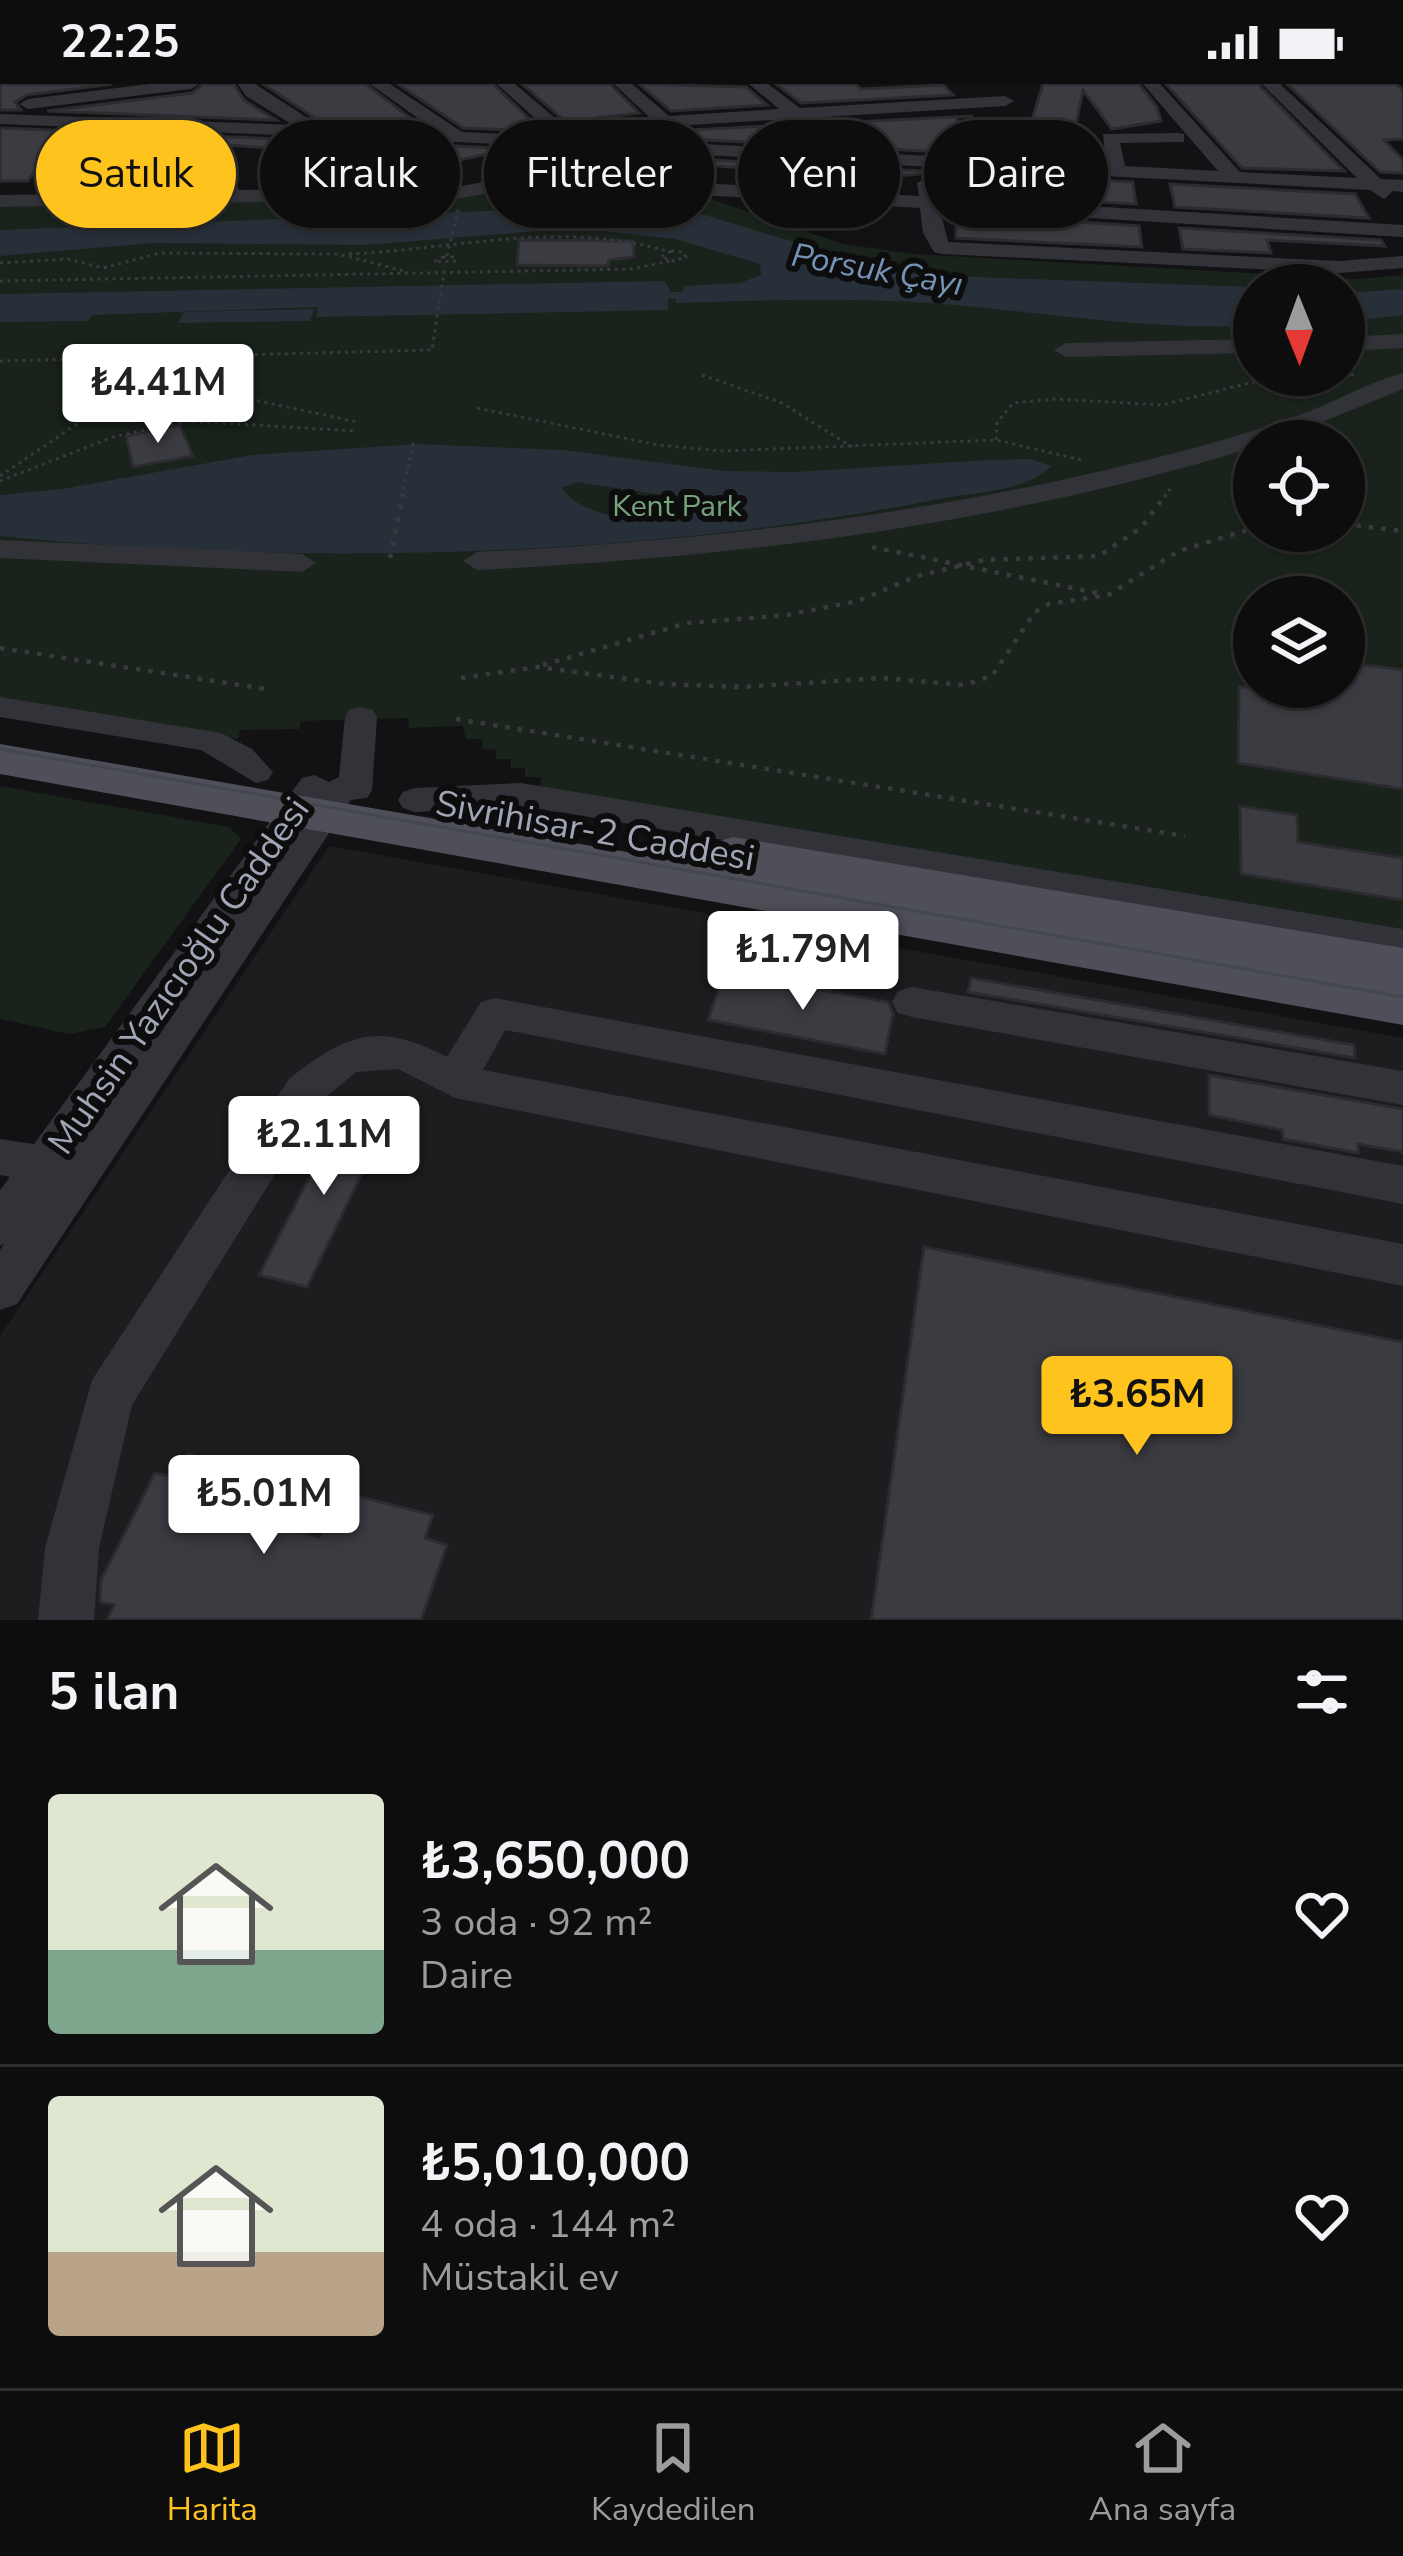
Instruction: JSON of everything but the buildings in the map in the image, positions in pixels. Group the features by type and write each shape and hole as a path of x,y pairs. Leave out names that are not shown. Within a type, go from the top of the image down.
{"main road":[{"name":"Sivrihisar-2 Caddesi","path":"0,727 256,772 326,798 416,800 1403,967"},
{"path":"0,760 326,798 1403,1005"}],"street":[{"path":"0,108 114,88 191,84"},
{"path":"246,84 299,120"},
{"path":"378,84 432,120"},
{"path":"505,84 540,120"},
{"path":"622,84 663,120"},
{"path":"758,84 796,113"},
{"path":"870,84 898,108"},
{"path":"1150,84 1235,178"},
{"path":"1270,84 1378,185 1403,217"},
{"path":"680,120 898,108 1009,93"},
{"path":"0,119 260,130"},
{"path":"1117,171 1109,139 1178,138"},
{"path":"714,146 923,161 999,154 1117,171 1403,186"},
{"path":"923,161 924,167"},
{"path":"236,195 484,190"},
{"path":"714,191 924,206"},
{"path":"0,201 36,197"},
{"path":"1108,215 1403,231"},
{"path":"933,228 941,248 1340,268 1403,262"},
{"path":"1365,343 1403,341"},
{"path":"1066,350 1233,346"},
{"path":"477,561 703,546 964,508 1170,466 1287,428 1403,380"},
{"path":"0,548 302,563"},
{"path":"0,707 209,741 240,757 256,772"},
{"path":"0,1289 64,1166 326,798 361,718"},
{"path":"416,800 521,795 566,801 1403,943"},
{"path":"912,1002 1403,1088"},
{"path":"455,1081 495,1013 1403,1185"},
{"path":"66,1620 72,1548 109,1397 304,1091 347,1056 403,1053 455,1081 1403,1265"},
{"path":"0,1157 64,1166"},
{"name":"Muhsin Yazıcıoğlu Caddesi","path":"0,1226 64,1166"}],"path":[{"path":"447,256 461,201"},
{"path":"0,263 68,260 103,268 160,253 338,254 557,237 608,239 686,255 634,269 0,281"},
{"path":"668,251 661,255 670,261"},
{"path":"338,254 416,274"},
{"path":"447,256 456,262 445,266 434,261 447,256"},
{"path":"0,361 432,350 445,266"},
{"path":"0,478 176,357"},
{"path":"702,376 782,403 852,447"},
{"path":"147,377 357,422"},
{"path":"996,440 997,423 1013,404 1056,399 1162,405 1233,387"},
{"path":"477,408 658,445 722,451 996,440 1135,472"},
{"path":"0,478 113,437 186,422 355,431"},
{"path":"391,556 413,440"},
{"path":"461,678 538,667 687,622 787,616 858,601 958,566 1112,552 1142,527 1171,488 1175,476 1170,466"},
{"path":"1365,526 1403,530"},
{"path":"538,667 664,684 742,687 882,678 964,685 992,676 1034,612 1048,604 1108,595 1179,551 1233,534"},
{"path":"872,547 1108,595"},
{"path":"0,648 266,689"},
{"path":"456,719 1185,836"}],"shaded area":[{"path":"329,846 1403,1038 1403,1620 0,1620 0,1336"}],"green space":[{"name":"Kent Park","path":"484,191 484,228 714,228 714,200 738,208 738,228 796,228 843,244 914,254 1233,272 1233,396 1365,396 1365,278 1403,275 1403,934 540,788 541,777 525,777 525,768 511,768 511,759 496,759 496,750 482,749 482,739 466,739 463,726 409,728 408,718 301,721 299,729 240,730 238,739 0,701 0,207 36,206 36,228 236,228 236,199 260,199 260,228 460,228 460,192"},
{"path":"0,786 229,827 241,839 105,1027 69,1034 0,1019"}],"water":[{"path":"484,211 484,228 576,228 365,245 155,243 0,256 0,230 236,228 236,221 260,220 260,228 460,228 460,212"},
{"name":"Porsuk Çayı","path":"714,218 876,267 922,275 1233,286 1233,327 1137,323 910,302 676,303 668,298 668,310 316,317 318,307 0,322 0,294 665,281 671,292 683,292 684,286 740,283 761,275 760,264 675,239 576,228 714,228"},
{"path":"1403,289 1403,315 1365,320 1365,292"},
{"path":"314,309 310,321 178,323 184,312"},
{"path":"418,444 563,450 725,471 795,472 1031,459 1051,466 1029,481 983,493 826,519 591,545 471,551 232,552 0,536 0,495 62,489 252,455","holes":["576,482 662,495 684,511 665,518 616,516 584,506 562,488"]}],"tram line":[{"path":"0,749 1403,997"}]}
